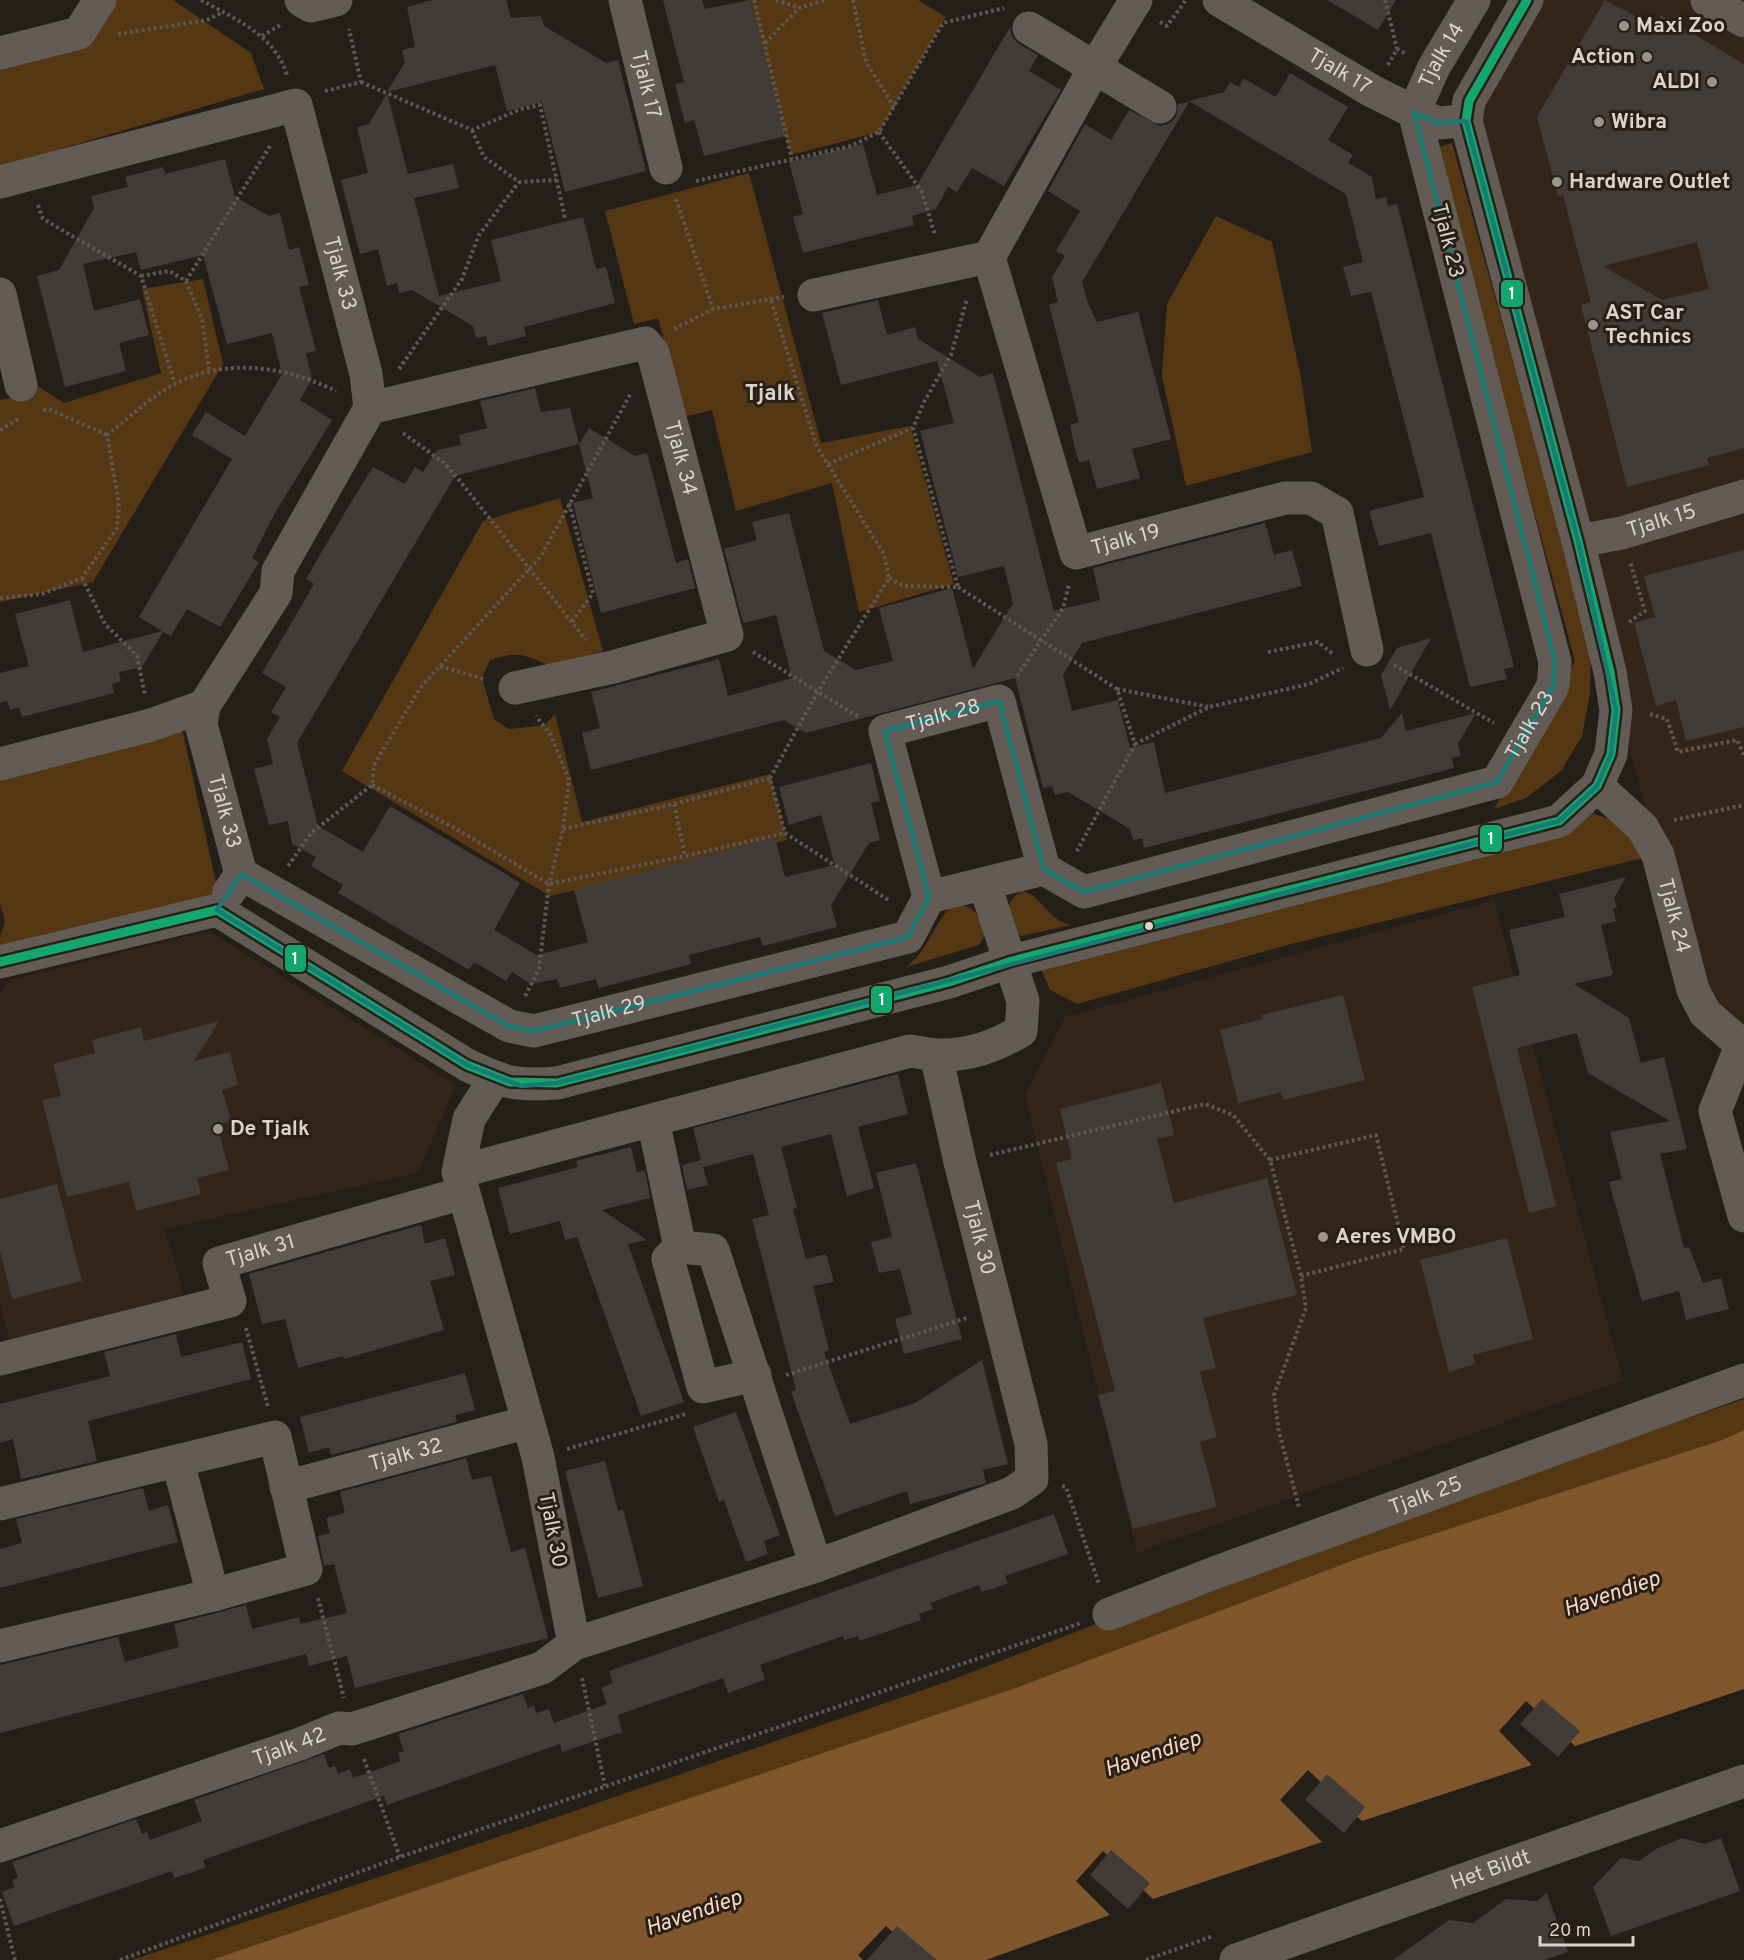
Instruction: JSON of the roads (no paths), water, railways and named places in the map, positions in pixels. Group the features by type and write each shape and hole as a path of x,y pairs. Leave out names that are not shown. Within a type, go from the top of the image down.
{"street":[{"path":"0,53 79,33 100,0"},
{"path":"301,0 311,6 336,0"},
{"name":"Tjalk 17","path":"625,0 669,177"},
{"path":"814,295 944,268 993,270 1094,69 1136,0"},
{"name":"Tjalk 17","path":"1219,0 1372,91 1414,112 1437,123 1466,121"},
{"name":"Tjalk 14","path":"1414,112 1434,67 1474,0"},
{"name":"Tjalk 14","path":"1466,121 1469,101 1527,0"},
{"path":"1707,0 1744,21"},
{"path":"1018,18 1094,69 1160,107"},
{"name":"Tjalk 33","path":"14,179 296,105 366,374 370,408"},
{"name":"Tjalk 23","path":"1053,873 1084,892 1497,782 1553,686 1556,662 1414,112"},
{"path":"0,962 217,910 467,1065 495,1078 521,1086 557,1083 949,982 1012,961 1559,821 1597,786 1611,754 1616,710 1610,672 1578,541 1466,121"},
{"name":"Tjalk 19","path":"993,270 1076,553 1285,498 1311,498 1338,513 1367,650"},
{"path":"0,294 28,402"},
{"name":"Tjalk 34","path":"370,408 649,348 727,635 613,667 514,688"},
{"path":"0,764 151,725 204,706 276,593 278,571 370,408"},
{"name":"Tjalk 15","path":"1578,541 1622,533 1744,496"},
{"name":"Tjalk 28","path":"924,909 885,731 999,701 1053,873"},
{"name":"Tjalk 33","path":"204,706 201,724 240,874 217,910"},
{"name":"Tjalk 24","path":"1597,786 1642,827 1658,855 1693,990 1705,1012 1743,1047"},
{"path":"924,909 985,885 1053,873"},
{"name":"Tjalk 29","path":"240,874 509,1026 534,1031 908,937 924,909"},
{"path":"461,1182 653,1120 910,1052 960,1056 999,1044 1022,1031 1023,1001 1012,961 985,885"},
{"path":"1743,1047 1715,1112 1744,1216"},
{"name":"Tjalk 30","path":"816,1566 1012,1493 1032,1479 1031,1444 960,1162 936,1055"},
{"name":"Tjalk 30","path":"495,1078 469,1119 461,1182 538,1458 574,1644"},
{"path":"653,1120 680,1247"},
{"name":"Tjalk 31","path":"0,1359 230,1301 219,1263 461,1182"},
{"path":"680,1247 668,1259 703,1386 756,1380"},
{"path":"574,1644 816,1566 713,1250 680,1247"},
{"name":"Tjalk 25","path":"1108,1614 1744,1380"},
{"name":"Tjalk 32","path":"286,1487 528,1422"},
{"path":"0,1504 275,1437 306,1569 213,1595 0,1646"},
{"path":"178,1462 213,1595"},
{"name":"Tjalk 42","path":"0,1846 300,1744 339,1728 352,1728 542,1668 574,1644"},
{"name":"Het Bildt","path":"1236,1960 1744,1781"}],"water":[{"name":"Havendiep","path":"1744,1430 1744,1689 1575,1746 1526,1701 1499,1731 1532,1765 1362,1821 1308,1770 1280,1800 1322,1842 1153,1899 1103,1851 1076,1881 1110,1915 986,1960 922,1960 886,1926 858,1955 863,1960 211,1960 1018,1687 1359,1558 1722,1440"}],"place":[{"name":"Maxi Zoo","path":"1624,26"},
{"name":"Action","path":"1647,57"},
{"name":"ALDI","path":"1712,82"},
{"name":"Wibra","path":"1599,122"},
{"name":"Hardware Outlet","path":"1557,182"},
{"name":"AST Car Technics","path":"1593,325"},
{"name":"De Tjalk","path":"218,1129"},
{"name":"Aeres VMBO","path":"1323,1237"}],"district":[{"name":"Tjalk","path":"770,394"}]}
